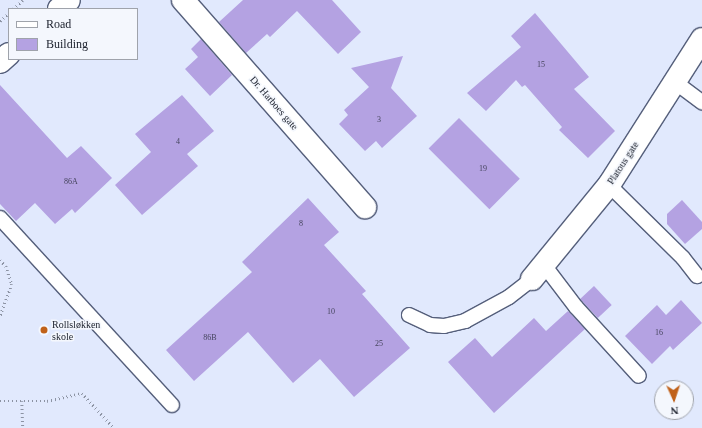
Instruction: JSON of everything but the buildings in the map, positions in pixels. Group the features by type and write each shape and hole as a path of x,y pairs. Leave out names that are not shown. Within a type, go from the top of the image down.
{"street":[{"path":"60,8 69,0"},
{"name":"Dr. Harboes gate","path":"183,0 365,207"},
{"name":"Platous gate","path":"538,272 609,185 702,39"},
{"path":"0,62 8,55"}],"lane":[{"path":"675,82 702,102"},
{"path":"609,185 683,258 697,276"},
{"path":"0,218 172,405"},
{"path":"409,315 430,326 444,326 465,321 503,300 538,272 576,307 639,376"}],"path":[{"path":"14,8 23,0"},
{"path":"0,21 8,14"},
{"path":"0,260 6,266 12,284 0,317"},
{"path":"0,401 47,401 82,393 114,428"},
{"path":"22,401 23,428"}],"place":[{"name":"Rollsløkken skole","path":"44,330"}]}
